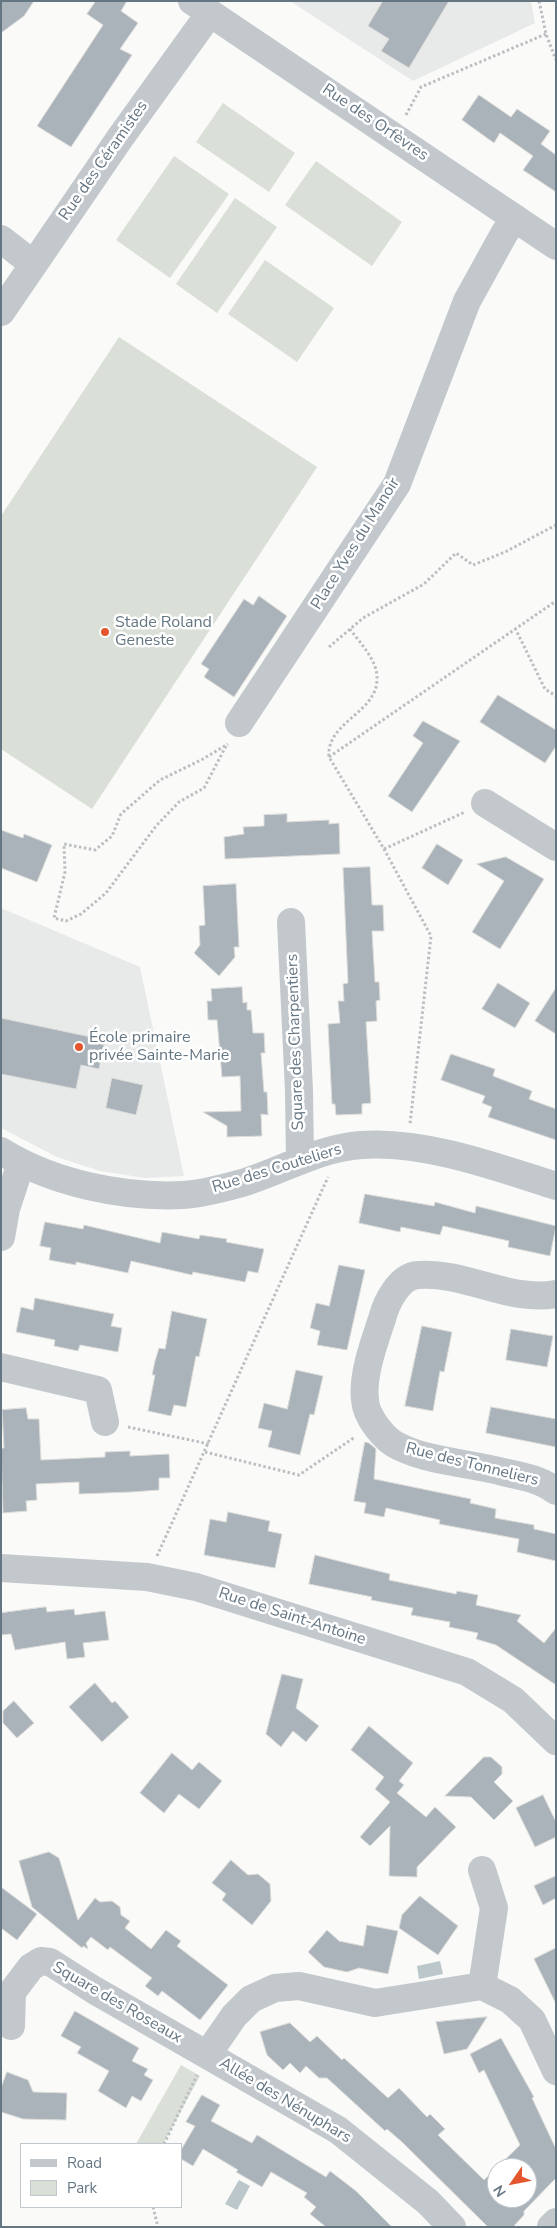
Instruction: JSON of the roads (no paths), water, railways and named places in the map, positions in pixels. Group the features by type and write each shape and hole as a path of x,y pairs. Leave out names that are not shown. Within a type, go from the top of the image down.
{"street":[{"name":"Rue des Orfèvres","path":"201,7 556,246"},
{"name":"Rue des Céramistes","path":"1,312 194,33 201,7"},
{"name":"Place Yves du Manoir","path":"233,735 397,484 467,300 515,218"},
{"path":"1,239 33,264"},
{"path":"485,803 556,847"},
{"name":"Square des Charpentiers","path":"291,922 299,1091 300,1161"},
{"name":"Rue des Couteliers","path":"11,1157 91,1188 134,1194 184,1195 242,1182 334,1148 362,1145 430,1148 556,1186"},
{"path":"1,1237 11,1157"},
{"name":"Rue des Tonneliers","path":"556,1294 539,1297 444,1277 416,1274 396,1288 385,1308 368,1364 364,1401 374,1425 399,1447 428,1456 544,1482 556,1491"},
{"path":"1,1367 98,1390 106,1422"},
{"name":"Rue de Saint-Antoine","path":"1,1568 147,1576 196,1587 467,1672 513,1700 556,1741"},
{"path":"482,1870 494,1908 482,1986"},
{"name":"Square des Roseaux","path":"11,2026 12,1992 31,1967 41,1961 50,1962 207,2055"},
{"path":"207,2055 234,2016 251,1999 275,1988 299,1986 375,2003 482,1986 510,2000 532,2020 556,2071"},
{"name":"Allée des Nénuphars","path":"207,2055 338,2130 428,2202 452,2227"},
{"path":"551,2227 556,2222"}],"place":[{"name":"Stade Roland Geneste","path":"105,632"},
{"name":"École primaire privée Sainte-Marie","path":"79,1047"}]}
